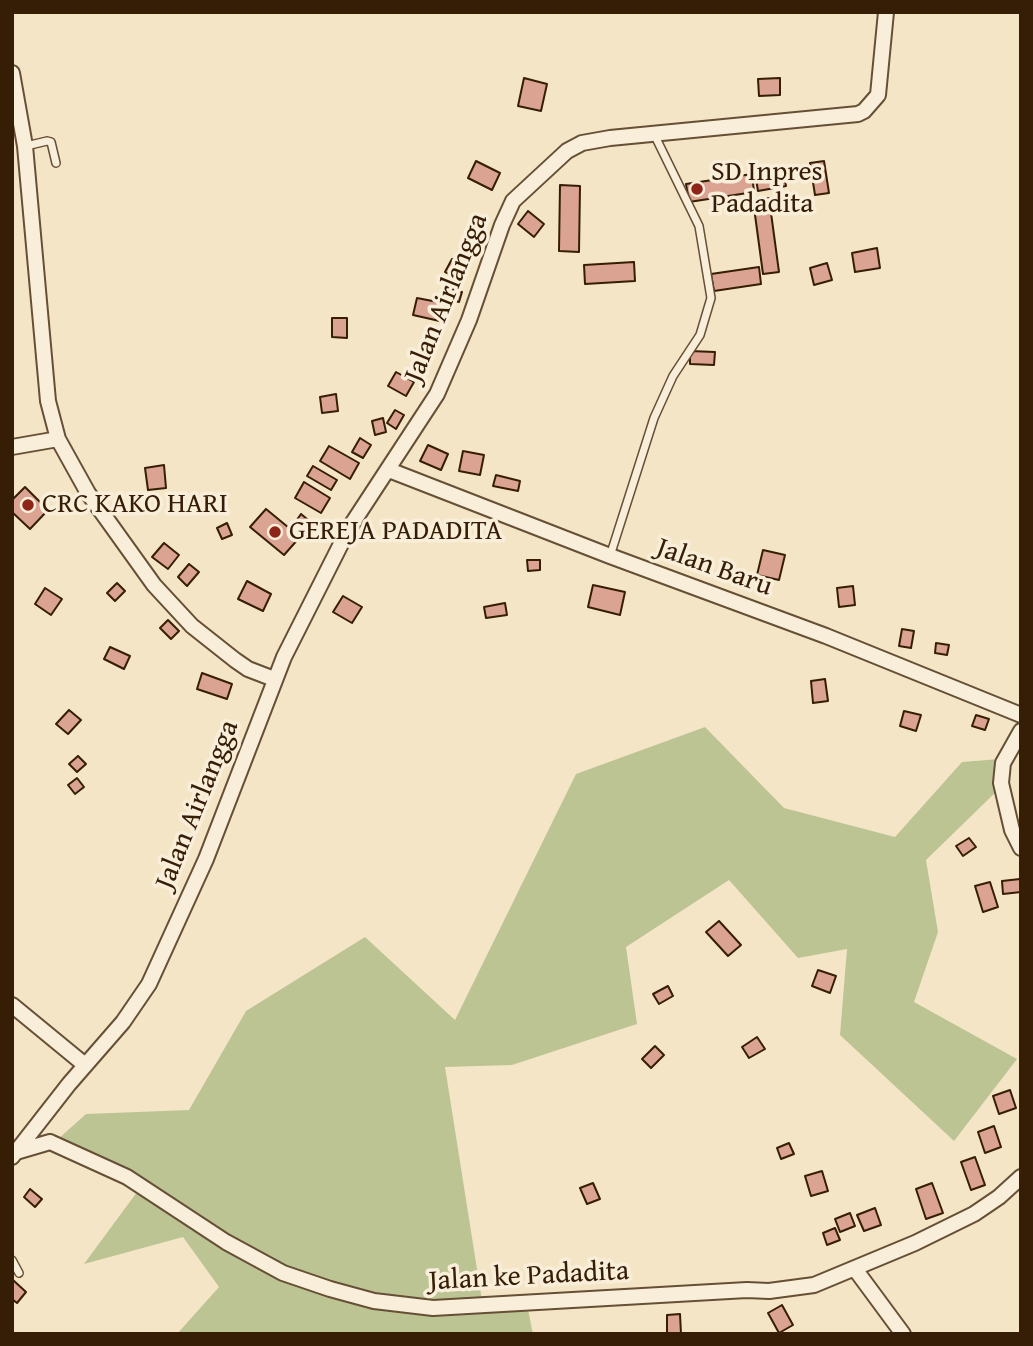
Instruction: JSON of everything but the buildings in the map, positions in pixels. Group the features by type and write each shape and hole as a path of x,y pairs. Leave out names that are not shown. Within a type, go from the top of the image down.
{"street":[{"name":"Jalan Airlangga","path":"14,1155 85,1065 123,1022 149,984 224,815 274,680 335,554 437,394 469,320 513,201 567,150 582,143 858,114 864,111 878,95 886,12"},
{"path":"12,73 25,146 48,401 58,439 88,493 154,585 192,626 248,669 274,680"},
{"path":"12,447 58,439"},
{"name":"Jalan Baru","path":"389,470 826,636 1021,715"},
{"path":"1021,731 1003,763 1001,783 1012,830 1021,848"},
{"path":"12,1005 85,1065"},
{"path":"14,1155 50,1142 39,1124"},
{"name":"Jalan ke Padadita","path":"50,1142 127,1177 226,1242 284,1273 374,1301 406,1306 464,1307 536,1301 769,1291 814,1285 855,1269 974,1213 999,1197 1021,1177"},
{"path":"855,1269 903,1334"}],"lane":[{"path":"610,556 654,418 673,376 700,335 711,298 699,226 653,134"},
{"path":"25,146 49,141 56,163"},
{"path":"12,1260 19,1273"}],"green space":[{"path":"705,727 784,808 895,837 962,762 1000,759 999,789 926,860 938,932 914,1002 1017,1059 954,1141 840,1035 847,949 798,958 729,880 626,947 637,1024 512,1065 445,1067 483,1307 527,1305 533,1334 177,1334 219,1287 183,1237 84,1264 140,1188 48,1148 86,1114 189,1110 246,1011 365,937 455,1020 576,774"}],"place":[{"name":"SD Inpres Padadita","path":"697,189"},
{"name":"CRC KAKO HARI","path":"28,505"},
{"name":"GEREJA PADADITA","path":"275,532"}]}
